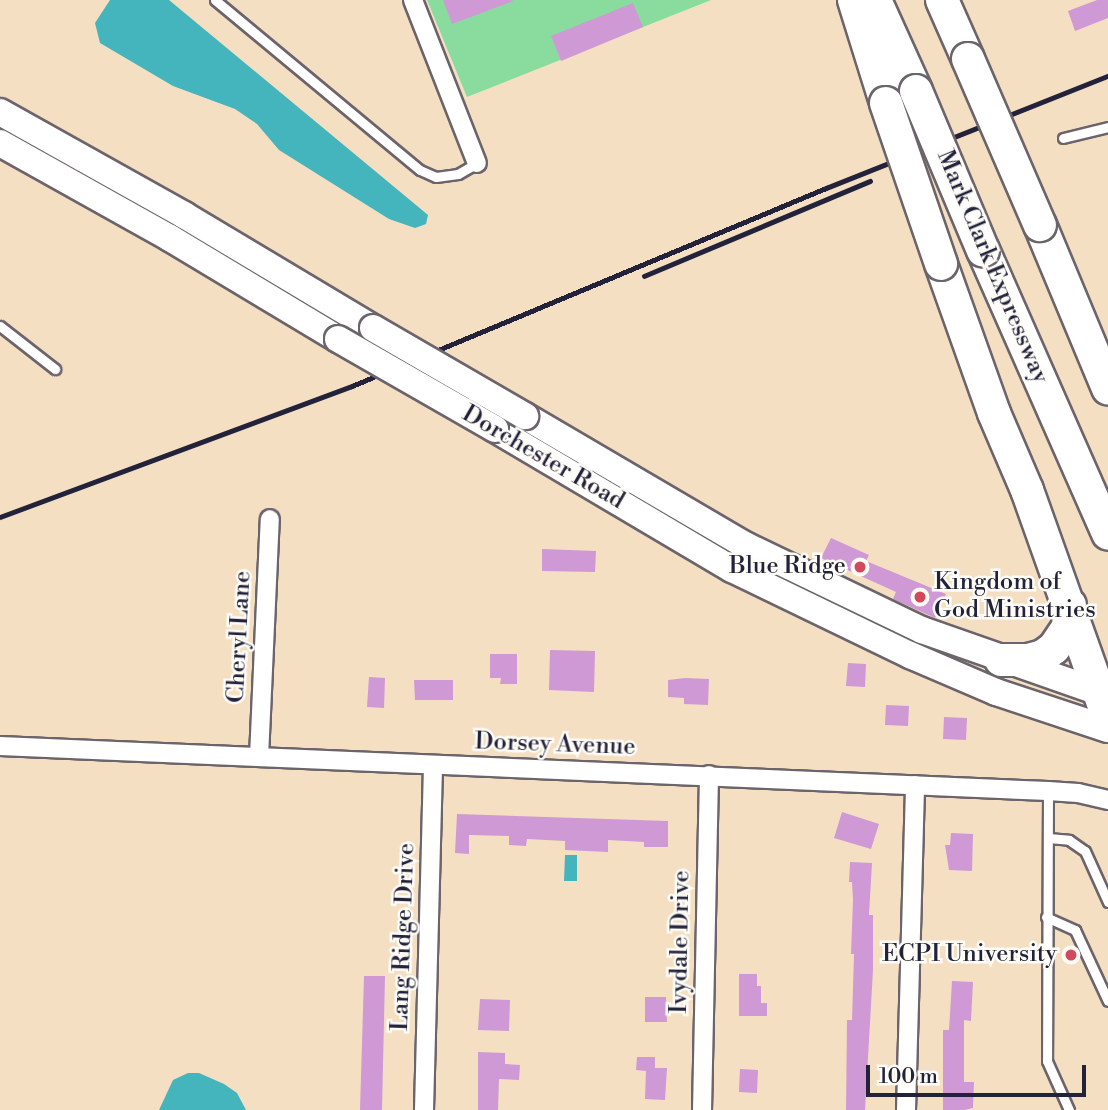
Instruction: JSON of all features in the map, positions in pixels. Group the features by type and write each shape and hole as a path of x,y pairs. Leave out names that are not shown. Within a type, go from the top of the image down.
{"highway":[{"path":"854,0 886,103 993,413 1027,490 1105,702"},
{"name":"Mark Clark Expressway","path":"875,0 1108,534"},
{"path":"942,0 1108,388"},
{"path":"1040,225 1108,352"},
{"path":"1001,660 1028,660 1043,656 1055,648 1068,627 1070,605"}],"main road":[{"name":"Dorchester Road","path":"0,112 184,215 745,545 922,630 1105,702"},
{"name":"Dorchester Road","path":"0,143 170,238 732,569 910,655 996,692 1108,729"}],"street":[{"path":"413,0 477,163"},
{"name":"Cheryl Lane","path":"259,757 270,519"},
{"name":"Dorsey Avenue","path":"0,746 1048,791 1078,793 1108,800"},
{"name":"Lang Ridge Drive","path":"424,1110 433,765"},
{"name":"Ivydale Drive","path":"702,1110 709,775"},
{"path":"906,1110 915,785"}],"lane":[{"path":"215,0 420,170 436,177 458,174 477,163"},
{"path":"1063,138 1108,127"},
{"path":"0,326 55,369"},
{"path":"1048,791 1047,1061 1069,1110"},
{"path":"1048,838 1069,840 1085,851 1108,902"},
{"path":"1046,917 1075,930 1108,1001"}],"green space":[{"path":"427,0 711,0 467,97"}],"water":[{"path":"110,0 169,0 428,215 426,224 415,228 389,219 279,150 257,124 235,109 173,86 100,43 95,23"},
{"path":"565,855 577,855 577,881 564,881"},
{"path":"188,1073 199,1073 224,1084 237,1093 246,1110 159,1110 173,1080"}],"building":[{"path":"443,0 512,0 513,1 452,24"},
{"path":"1097,0 1108,0 1108,18 1075,31 1068,11"},
{"path":"633,3 643,27 561,61 551,36"},
{"path":"831,538 869,555 866,561 946,594 935,618 893,599 896,592 821,558"},
{"path":"542,549 596,551 595,572 542,571"},
{"path":"550,650 595,651 594,692 549,690"},
{"path":"490,654 517,654 517,684 500,684 501,678 490,678"},
{"path":"848,663 866,664 865,687 846,686"},
{"path":"369,677 385,678 384,708 367,707"},
{"path":"709,679 708,705 684,704 684,698 668,697 668,680"},
{"path":"414,680 453,680 453,700 415,700"},
{"path":"886,705 909,706 908,726 885,725"},
{"path":"944,717 967,718 966,740 943,739"},
{"path":"842,812 879,824 871,849 834,838"},
{"path":"457,814 668,821 668,847 644,847 644,842 608,840 608,852 565,850 565,841 527,839 526,846 509,845 509,836 469,835 469,854 455,853"},
{"path":"951,833 973,834 972,871 949,870 945,845 950,845"},
{"path":"850,862 872,863 869,915 873,915 873,970 865,1110 846,1110 847,1020 852,1020 854,954 851,954 853,900 852,882 849,882"},
{"path":"739,974 757,974 757,986 761,986 761,1003 767,1003 767,1016 739,1016"},
{"path":"364,976 385,976 382,1110 360,1110"},
{"path":"952,981 973,982 971,1021 964,1020 964,1082 974,1082 973,1108 964,1110 943,1110 943,1030 949,1030"},
{"path":"645,997 666,997 667,1022 645,1022"},
{"path":"480,999 510,1000 509,1031 478,1030"},
{"path":"478,1052 505,1053 505,1064 520,1065 519,1080 499,1079 498,1110 478,1110"},
{"path":"637,1057 655,1057 655,1068 667,1068 665,1100 645,1099 646,1071 636,1070"},
{"path":"740,1069 758,1070 757,1093 739,1092"}],"railway":[{"path":"0,517 352,386 826,188 1108,76"},
{"path":"644,276 870,181"}],"place":[{"name":"Blue Ridge","path":"860,567"},
{"name":"Kingdom of God Ministries","path":"920,597"},
{"name":"ECPI University","path":"1071,955"}]}
